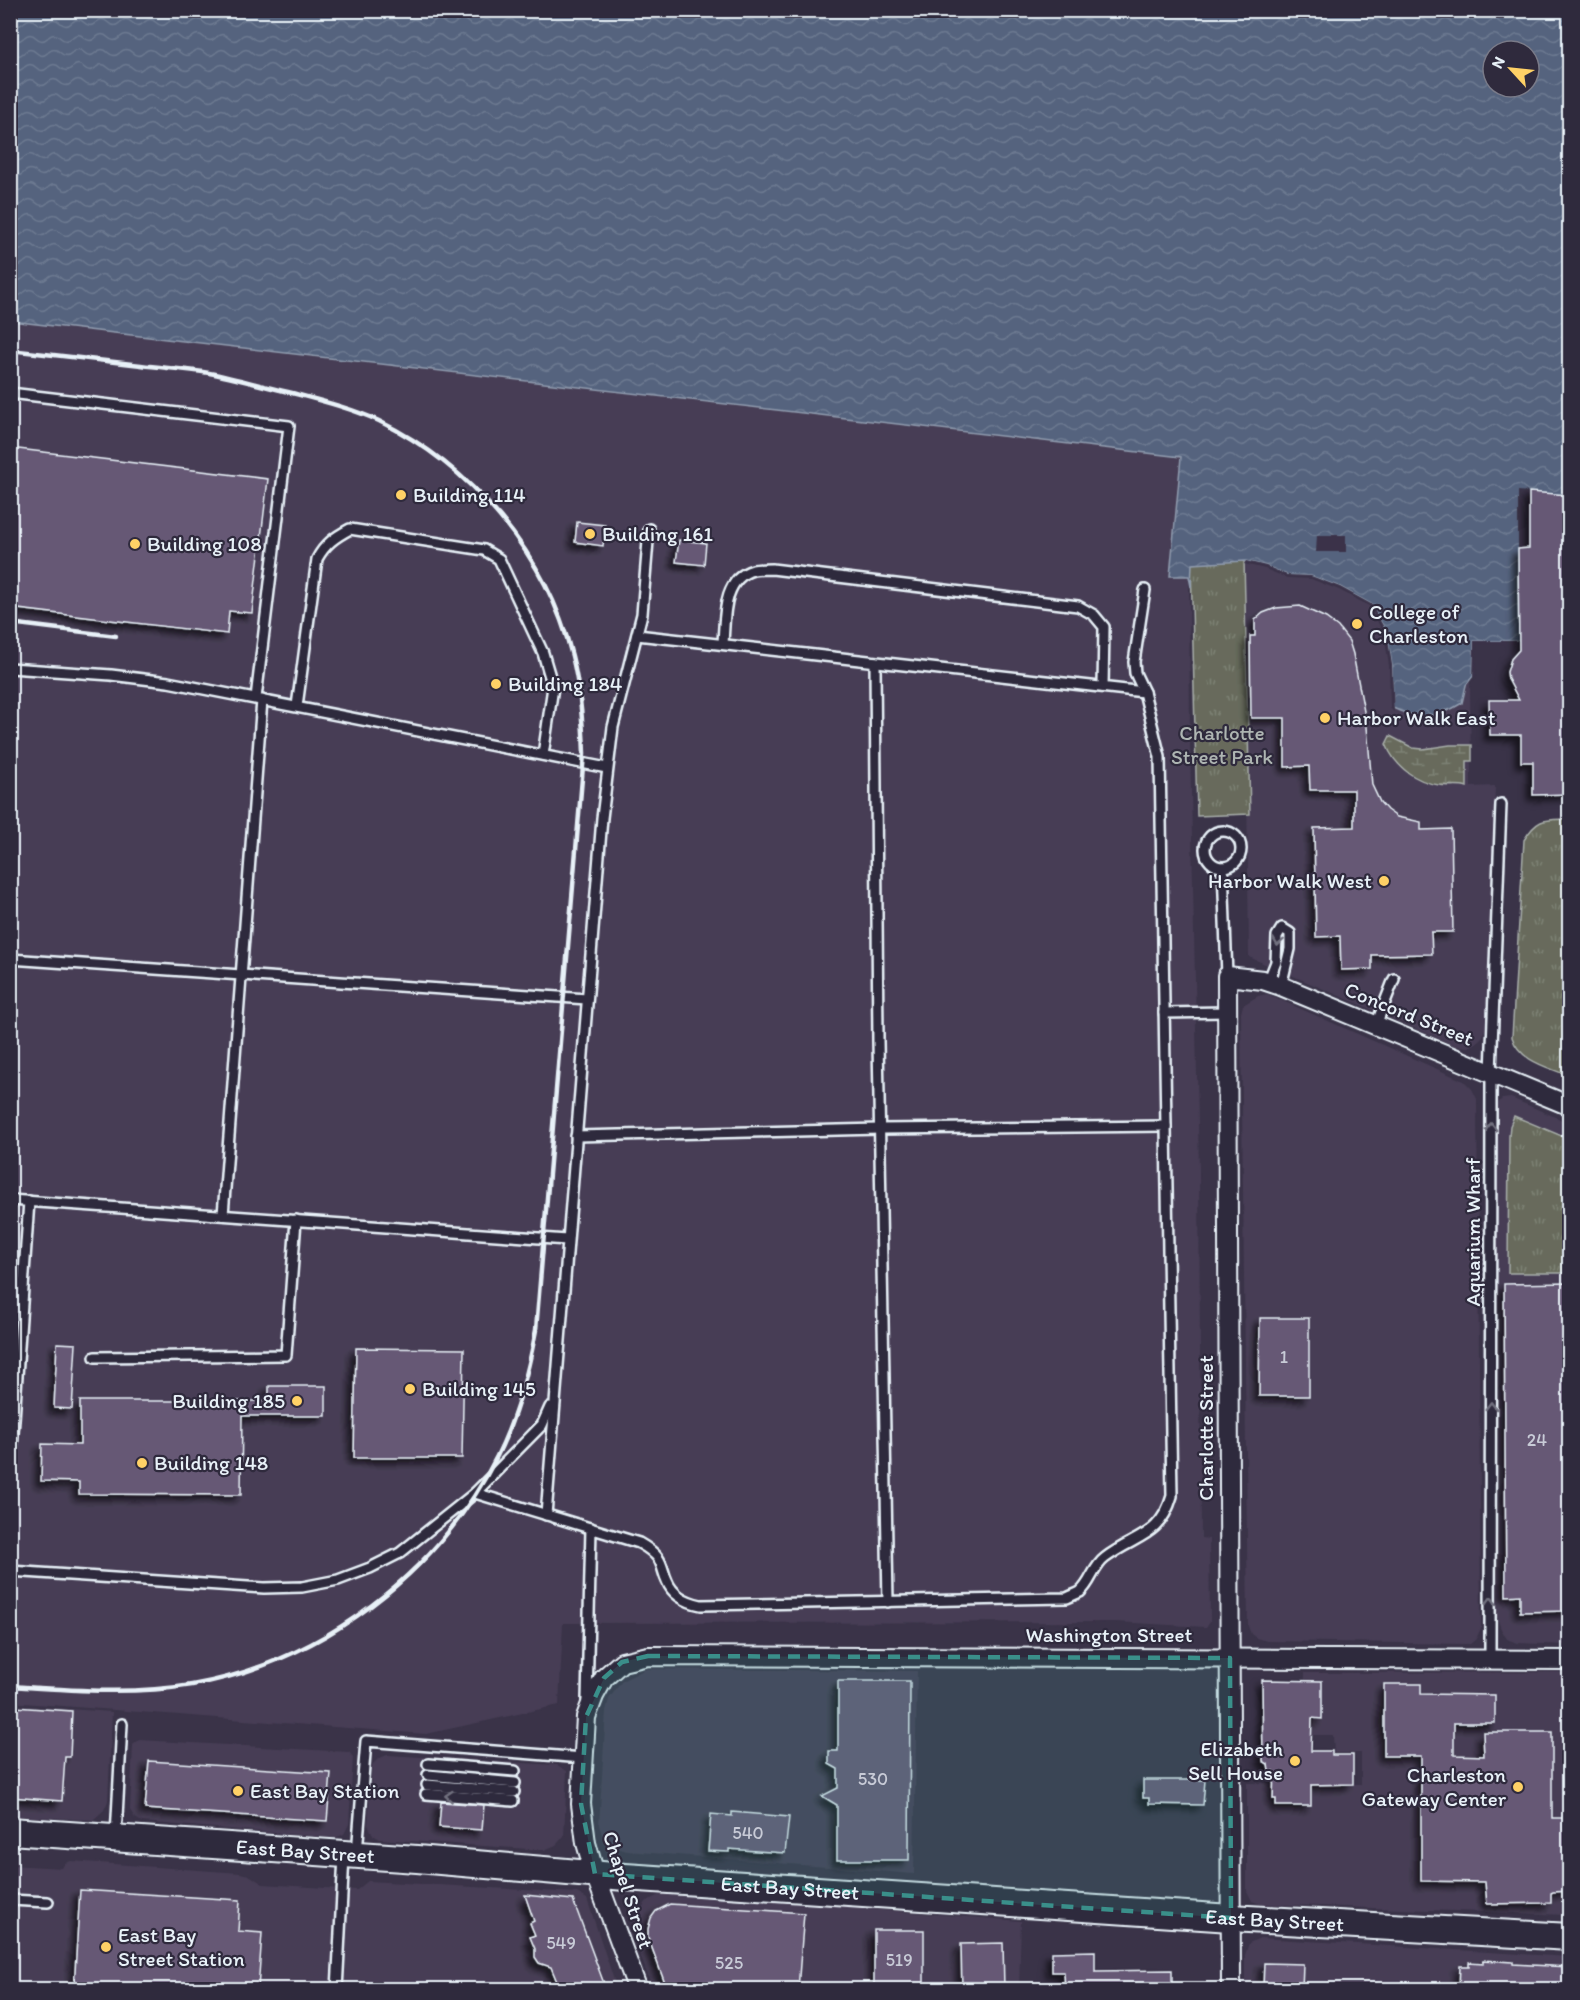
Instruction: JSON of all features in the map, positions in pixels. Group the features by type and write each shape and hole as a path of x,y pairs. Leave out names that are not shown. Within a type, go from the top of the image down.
{"main road":[{"name":"East Bay Street","path":"10,1831 1231,1918 1569,1937"}],"street":[{"name":"Concord Street","path":"1227,976 1275,984 1569,1106"},
{"name":"Charlotte Street","path":"1227,976 1231,1989"},
{"name":"Washington Street","path":"648,1656 1569,1660"},
{"name":"Chapel Street","path":"638,1989 595,1874 586,1843 581,1804 586,1717 604,1678 612,1669 622,1662 648,1656"}],"lane":[{"path":"10,393 289,426 259,699 224,1215"},
{"path":"297,706 317,559 323,547 350,529 484,550 499,559 543,653 553,687 543,755"},
{"path":"546,1515 607,768 613,727 642,614 649,529"},
{"path":"723,643 726,600 730,589 741,577 752,570 772,569 1078,606 1094,615 1104,627 1103,687"},
{"path":"475,1493 639,1543 652,1551 662,1564 667,1581 674,1592 688,1602 701,1605 1067,1598 1081,1591 1097,1565 1106,1557 1150,1531 1167,1513 1172,1497 1160,757 1144,692 1135,673 1134,662 1145,590"},
{"path":"637,635 1144,692"},
{"path":"875,662 879,1129 888,1602"},
{"path":"10,668 111,675 168,682 607,768"},
{"name":"Aquarium Wharf","path":"1491,1660 1491,1072 1501,804"},
{"name":"Charlotte Street","path":"1223,867 1227,976"},
{"path":"1282,928 1290,933 1290,949 1275,984 1277,936 1282,928"},
{"path":"10,958 587,999"},
{"path":"1376,1025 1394,979"},
{"path":"1164,1013 1227,1012"},
{"path":"576,1136 879,1129 1166,1126"},
{"path":"10,1200 567,1240"},
{"path":"10,1478 29,1201"},
{"path":"95,1357 286,1355 296,1220"},
{"path":"10,1571 264,1588 302,1587 338,1580 400,1553 475,1493 542,1425 555,1390"},
{"path":"586,1717 591,1528"},
{"path":"116,1838 122,1724"},
{"path":"337,1989 350,1854 366,1741 584,1758"},
{"path":"427,1780 515,1771"},
{"path":"427,1780 514,1792 427,1780"},
{"path":"10,1900 48,1902"}],"highlighted area":[{"path":"648,1656 1230,1658 1231,1918 595,1874 581,1804 586,1717 604,1678 622,1662"}],"shaded area":[{"path":"10,321 1182,457 1170,575 1189,576 1190,744 1199,1170 1201,1538 1209,1539 1210,1621 1206,1627 1116,1622 563,1623 559,1705 426,1734 11,1702"},
{"name":"College of Charleston","path":"1243,443 1468,462 1471,787 1495,786 1487,1021 1483,1036 1468,1047 1456,1046 1249,957"},
{"path":"1267,994 1464,1081 1472,1089 1477,1099 1481,1628 1476,1639 1470,1644 1267,1641 1256,1638 1251,1634 1248,1626 1241,1013 1243,1005 1258,996"},
{"path":"1511,1098 1569,1123 1569,1645 1517,1643 1507,1639 1497,1617 1496,1105 1502,1099"},
{"path":"646,1669 917,1671 914,1874 627,1851 609,1843 602,1835 599,1825 606,1711 609,1699 622,1681"},
{"path":"1569,1672 1569,1915 1260,1904 1252,1901 1247,1891 1247,1783 1361,1784 1361,1753 1334,1753 1333,1735 1303,1735 1305,1673"},
{"path":"10,1705 112,1712 108,1801 104,1810 93,1820 11,1816"},
{"path":"139,1740 349,1752 353,1757 349,1824 344,1834 335,1838 142,1822 135,1818 130,1810 133,1745"},
{"path":"387,1755 557,1765 567,1771 564,1836 556,1845 544,1850 380,1839 373,1835 368,1825 372,1765"},
{"path":"71,1861 240,1873 249,1875 263,1884 357,1890 368,1881 577,1893 587,1899 617,1989 11,1989 10,1865 62,1868 65,1863"},
{"path":"671,1893 1021,1921 1019,1989 653,1989 634,1938 633,1924 635,1917 647,1901"},
{"path":"1260,1938 1569,1957 1569,1989 1245,1990 1245,1955 1249,1943"}],"green space":[{"name":"Charlotte Street Park","path":"1191,560 1244,560 1250,814 1197,816"},
{"path":"1390,736 1413,748 1472,745 1472,761 1467,761 1467,787 1443,786 1414,777 1395,760 1390,752 1386,744"},
{"path":"1570,819 1569,1076 1528,1058 1521,1052 1512,1037 1524,840 1534,827 1543,821"},
{"path":"1514,1116 1569,1139 1569,1273 1508,1273 1509,1136"}],"water":[{"path":"11,11 1569,11 1569,594 1531,595 1531,641 1474,641 1473,676 1466,685 1462,703 1445,712 1419,716 1393,708 1392,665 1387,633 1371,604 1340,587 1311,576 1287,575 1246,561 1192,564 1191,587 1189,576 1170,576 1181,457 11,321"}],"pier":[{"path":"1518,491 1569,495 1569,544 1529,546 1518,549"},
{"path":"1317,535 1346,535 1346,552 1316,552"},
{"path":"1246,561 1287,575 1311,576 1340,587 1371,604 1387,633 1392,665 1394,712 1390,708 1389,666 1384,634 1369,606 1339,590 1311,579 1287,578 1244,564"},
{"path":"1474,641 1519,641 1519,644 1477,644 1476,676 1473,681"}],"building":[{"name":"Building 108","path":"10,448 268,479 252,613 229,611 227,634 10,608"},
{"path":"1529,492 1569,495 1569,794 1533,795 1533,762 1521,762 1521,735 1490,735 1489,700 1519,700 1508,679 1507,672 1511,659 1519,650 1518,549 1529,548"},
{"name":"Building 161","path":"577,522 605,525 603,546 575,542"},
{"path":"679,540 706,543 704,565 676,562"},
{"path":"1300,606 1326,618 1338,627 1349,641 1367,727 1372,785 1380,802 1397,817 1421,822 1421,830 1451,829 1453,932 1431,932 1432,954 1372,955 1372,969 1341,970 1340,936 1316,937 1314,828 1354,827 1354,790 1310,790 1309,766 1285,767 1285,718 1251,718 1250,636 1255,636 1255,620 1263,613 1276,608"},
{"path":"1569,1283 1569,1611 1520,1612 1520,1595 1506,1596 1504,1284"},
{"path":"1260,1318 1309,1318 1309,1396 1259,1396"},
{"path":"57,1343 76,1344 72,1409 54,1408"},
{"name":"Building 145","path":"356,1348 464,1349 462,1458 354,1458"},
{"name":"Building 148","path":"269,1386 326,1386 326,1416 242,1416 241,1495 79,1494 79,1482 41,1481 42,1444 80,1445 80,1401 269,1401"},
{"path":"1262,1680 1322,1681 1322,1719 1312,1718 1311,1751 1332,1751 1332,1755 1353,1755 1353,1784 1311,1785 1311,1806 1276,1806 1276,1799 1273,1799 1274,1771 1269,1771 1268,1764 1263,1761"},
{"path":"838,1681 910,1681 909,1860 837,1860 837,1805 822,1796 838,1788 838,1769 829,1764 829,1751 838,1751"},
{"path":"1384,1684 1421,1684 1421,1694 1495,1695 1495,1723 1454,1723 1454,1755 1484,1756 1483,1732 1552,1732 1552,1818 1569,1818 1569,1891 1551,1893 1551,1903 1487,1904 1485,1882 1421,1881 1421,1756 1384,1756"},
{"path":"14,1707 72,1711 70,1757 65,1757 62,1801 11,1797 14,1753 10,1753 10,1749"},
{"name":"East Bay Station","path":"149,1761 331,1773 327,1821 145,1809"},
{"path":"1143,1780 1205,1780 1203,1805 1149,1804 1149,1798 1143,1798"},
{"path":"441,1802 484,1805 482,1830 439,1827"},
{"path":"732,1812 789,1817 785,1853 729,1849 729,1852 708,1851 711,1814 732,1816"},
{"path":"80,1890 240,1900 238,1931 262,1933 258,1989 74,1989"},
{"path":"525,1895 573,1900 606,1989 560,1989 551,1967 539,1963 535,1957 535,1949 530,1937 535,1935 530,1923 534,1921"},
{"path":"670,1904 804,1913 798,1989 667,1989 648,1937 648,1929 656,1911"},
{"path":"874,1930 924,1930 924,1989 874,1989"},
{"path":"1003,1943 1004,1989 962,1989 961,1944"},
{"path":"1095,1951 1095,1971 1172,1970 1172,1989 1065,1989 1064,1972 1052,1972 1052,1952"},
{"path":"1483,1960 1569,1967 1569,1989 1459,1989 1460,1966 1469,1966 1469,1962 1483,1963"},
{"path":"1264,1963 1303,1964 1302,1989 1263,1989"}],"railway":[{"path":"10,350 219,375 346,408 379,421 413,440 444,462 474,488 501,518 524,549 544,583 560,619 572,656 581,705 584,754 536,1330 516,1410 497,1456 473,1498 443,1538 409,1574 371,1606 330,1633 286,1656 240,1673 192,1685 169,1688 101,1691 10,1686"},
{"path":"10,623 116,636"}],"place":[{"name":"Building 114","path":"401,495"},
{"name":"Building 161","path":"590,534"},
{"name":"Building 108","path":"135,544"},
{"name":"College of Charleston","path":"1357,624"},
{"name":"Building 184","path":"496,684"},
{"name":"Harbor Walk East","path":"1325,718"},
{"name":"Harbor Walk West","path":"1384,881"},
{"name":"Building 145","path":"410,1389"},
{"name":"Building 185","path":"297,1401"},
{"name":"Building 148","path":"142,1463"},
{"name":"Elizabeth Sell House","path":"1295,1761"},
{"name":"Charleston Gateway Center","path":"1518,1787"},
{"name":"East Bay Station","path":"238,1791"},
{"name":"East Bay Street Station","path":"106,1947"}]}
